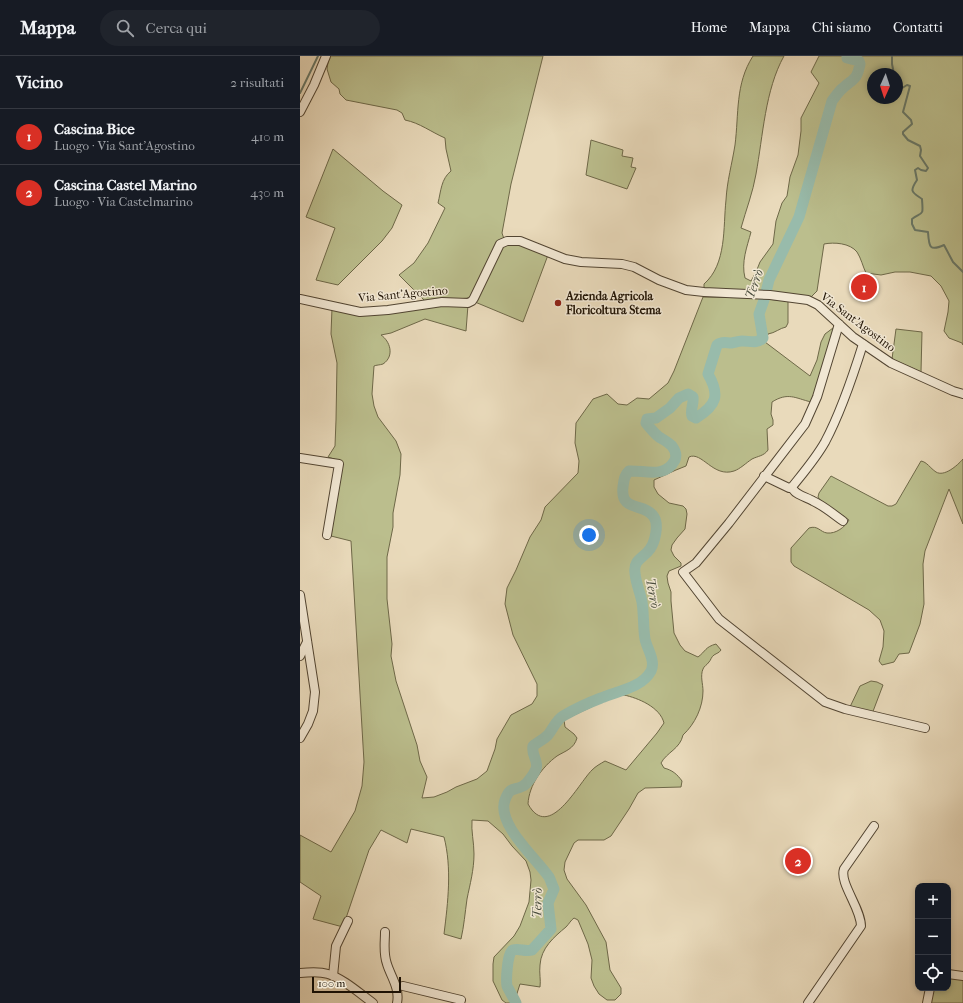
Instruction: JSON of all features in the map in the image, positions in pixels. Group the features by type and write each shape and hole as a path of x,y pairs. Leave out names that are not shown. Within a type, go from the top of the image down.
{"street":[{"path":"300,112 314,85 326,56"},
{"name":"Via Sant'Agostino","path":"300,299 360,312 388,310 442,302 472,301 500,244 507,241 520,241 565,259 581,262 622,264 634,267 659,280 686,290 770,295 808,300 818,305 863,344 891,362 953,391 963,394"},
{"path":"839,324 817,397 805,424 729,523 696,563 683,572 718,619 825,702 844,710 925,728"},
{"path":"764,476 787,488 792,487 813,460 825,442 838,414 863,344"},
{"path":"300,458 339,464 327,535"},
{"path":"792,487 793,490 814,501 843,521"},
{"path":"300,595 315,692 313,711 300,738"},
{"path":"300,656 307,642"},
{"path":"808,1003 861,926 859,913 842,876 844,869 874,826"},
{"path":"333,976 336,946 348,921"},
{"path":"385,932 384,953 394,980 398,996 397,1003"},
{"path":"300,972 321,972 333,976 373,1003"},
{"path":"951,974 963,976"},
{"path":"403,986 460,1000 460,1003"},
{"path":"927,1003 929,991"}],"green space":[{"path":"329,56 543,56 511,184 502,233 504,239 470,298 425,301 399,275 414,263 428,243 445,208 438,203 443,181 451,171 445,138 421,125 405,120 402,113 397,110 346,100 340,94 339,89 331,82 327,69"},
{"path":"753,56 784,56 773,83 769,98 755,181 741,228 751,232 745,255 744,272 745,278 751,281 760,262 773,244 776,221 782,203 787,196 790,177 798,155 801,118 819,83 811,72 819,56 963,56 963,345 962,343 949,338 944,331 949,301 941,286 931,276 910,272 895,272 881,275 866,273 857,252 854,249 842,244 824,244 817,291 810,298 704,289 704,284 717,266 720,256 724,233 728,179 735,145 740,88 743,77"},
{"path":"591,140 623,150 622,156 633,158 631,167 636,168 627,189 586,175"},
{"path":"333,149 402,205 392,228 382,241 338,285 316,280 335,228 306,217"},
{"path":"507,244 525,246 548,255 523,322 475,302 502,247"},
{"path":"703,297 755,298 788,301 788,323 786,327 768,334 765,342 810,376 817,360 821,342 825,334 833,328 836,331 811,402 792,397 783,397 772,402 771,414 773,425 767,429 768,450 765,454 752,459 734,471 727,472 720,471 694,456 689,457 686,466 654,480 654,487 658,494 669,503 683,506 686,509 687,514 685,529 672,545 671,550 674,556 681,563 681,566 669,571 667,576 671,592 674,633 685,651 698,657 712,645 716,644 721,650 713,656 703,669 703,697 698,715 683,735 679,744 661,763 664,768 672,771 682,781 681,787 645,788 638,793 611,836 604,840 578,840 574,843 565,862 564,870 567,879 586,905 606,942 610,970 621,988 621,994 615,1000 607,1000 599,994 594,986 591,978 592,960 588,944 578,920 574,918 549,943 543,953 540,968 540,987 520,984 514,1003 506,1003 502,1000 493,981 494,957 514,936 520,926 529,902 531,880 526,861 503,834 488,821 472,820 474,850 472,877 461,939 444,934 449,873 444,837 411,829 407,843 381,830 369,850 343,927 313,919 321,896 300,882 300,835 331,852 355,811 362,786 364,762 351,541 331,536 340,461 328,457 335,446 336,420 337,363 331,334 332,308 348,312 442,305 468,305 466,331 425,319 391,333 381,335 389,345 390,353 387,361 383,364 374,366 372,394 374,406 378,417 396,441 401,454 400,475 393,513 393,527 387,557 387,599 392,644 391,656 396,681 417,745 420,761 427,777 422,798 434,797 447,792 477,779 487,771 497,739 511,715 532,704 537,696 537,684 513,635 505,604 507,588 530,537 541,520 545,507 578,473 579,461 575,443 576,423 593,399 607,394 618,404 627,405 637,398 649,399 668,383","holes":["624,695 648,704 662,717 664,723 657,733 626,770 605,761 592,770 571,797 554,814 545,817 536,814 528,804 531,790 537,777 551,760 566,751 576,742 577,738 565,727 564,720 612,697"]},
{"path":"896,329 922,332 921,372 892,359"},
{"path":"963,459 963,524 949,489 925,551 923,564 924,604 920,624 909,653 899,654 894,662 882,665 879,661 883,647 884,631 880,620 869,610 794,566 791,562 791,548 809,528 815,527 830,533 843,527 849,520 820,500 818,497 819,493 831,476 888,506 892,506 896,504 921,461 936,472 943,473 954,468"},
{"path":"871,681 883,685 872,714 849,709 860,686"},
{"path":"951,973 963,975 963,1003 930,1003 932,991 951,991"}],"waterway":[{"path":"300,93 318,56"},
{"name":"Terrò","path":"516,1003 507,986 509,956 513,950 532,950 551,929 548,903 554,889 549,877 519,841 506,820 504,809 505,800 512,790 525,785 532,776 537,766 533,746 548,735 556,722 572,711 591,702 635,685 647,677 651,671 652,659 645,639 642,602 636,581 635,568 637,562 652,546 656,533 656,524 654,517 650,512 625,501 623,495 624,478 629,471 660,472 671,466 676,458 675,451 669,443 659,437 652,430 646,423 647,419 656,418 670,408 679,398 688,394 693,397 691,411 692,416 696,418 708,409 712,404 715,394 712,381 708,374 717,345 739,341 756,342 763,338 759,314 769,280 799,217 832,101 858,73 860,64 859,61 847,58 847,56"},
{"path":"892,56 893,68"},
{"path":"903,88 907,85 910,86 903,112 911,120 912,124 903,132 903,134 908,140 920,146 920,156 928,168 926,171 918,168 915,170 917,180 912,189 916,195 922,199 922,212 912,219 912,224 915,230 928,232 929,241 933,248 944,245 953,262 963,272"}],"place":[{"name":"Cascina Bice","path":"864,287"},
{"name":"Azienda Agricola Floricoltura Stema","path":"558,303"},
{"name":"Cascina Castel Marino","path":"798,861"}]}
